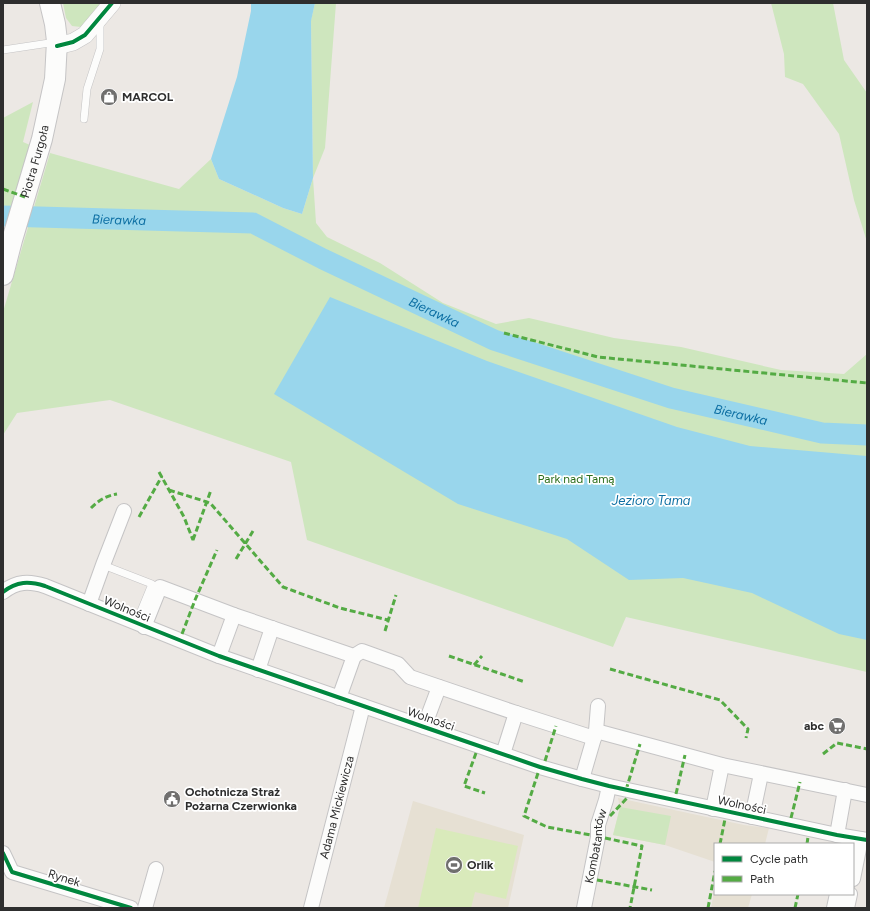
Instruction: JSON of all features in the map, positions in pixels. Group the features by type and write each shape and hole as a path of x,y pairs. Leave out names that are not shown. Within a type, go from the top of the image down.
{"main road":[{"name":"Piotra Furgoła","path":"3,275 42,139 55,79 57,44 55,24 50,3"}],"street":[{"path":"57,44 73,42 85,35 112,3"},
{"path":"89,604 124,511"},
{"name":"Wolności","path":"3,592 23,582 36,583 219,656 424,728 582,779 852,839"},
{"path":"140,625 160,587 234,615 354,656"},
{"path":"219,656 234,615"},
{"path":"258,670 272,628"},
{"path":"339,698 354,656 362,651 398,664 410,677 516,713 595,735 722,765 867,795"},
{"name":"Wolności","path":"424,728 439,687"},
{"name":"Adama Mickiewicza","path":"310,908 364,706"},
{"path":"582,779 595,735 598,706"},
{"path":"503,754 516,713"},
{"path":"713,809 722,765"},
{"path":"752,817 761,774"},
{"name":"Kombatantów","path":"584,908 598,837 598,824 609,786"},
{"path":"845,790 852,839"},
{"name":"Rynek","path":"3,854 12,872 131,908"},
{"path":"145,908 156,869"},
{"path":"834,908 837,895"},
{"path":"847,908 850,895"}],"lane":[{"path":"84,119 87,89 100,49 100,18"},
{"path":"3,50 57,44"},
{"path":"103,565 152,584 140,625"}],"shaded area":[{"path":"618,798 744,825 769,828 765,843 714,843 714,862 665,845 613,835 620,808"},
{"path":"413,801 524,835 508,908 384,908"},
{"path":"714,892 714,895 752,895 748,908 711,908"}],"green space":[{"path":"63,3 103,3 81,27 72,26 66,18"},
{"path":"315,3 336,3 325,148 313,178 311,20"},
{"path":"771,3 833,3 844,60 867,93 867,242 854,200 839,134 803,84 785,77 784,54"},
{"path":"33,102 23,142 30,145 11,211 3,211 3,118"},
{"name":"Park nad Tamą","path":"50,153 179,189 211,159 219,179 283,208 302,214 313,178 316,223 327,237 380,263 443,303 496,324 529,318 614,338 681,347 781,370 844,374 867,354 867,672 626,617 613,647 307,540 291,462 110,400 17,413 3,435 3,312"},
{"path":"620,807 671,816 665,845 613,835"},
{"name":"Orlik","path":"436,828 518,846 506,899 475,892 471,908 418,908"}],"water":[{"path":"251,3 315,3 311,21 313,178 302,214 283,208 219,179 211,159 237,77 251,11"},
{"name":"Jezioro Tama","path":"330,297 487,361 677,427 750,446 867,456 867,640 839,634 752,593 683,578 629,580 567,539 458,504 274,394"}],"waterway":[{"name":"Bierawka","path":"3,216 253,223 323,259 494,340 671,398 822,433 867,435"}],"marked path":[{"path":"3,189 25,197"},
{"path":"504,333 598,357 867,383"},
{"path":"159,472 184,517 193,540"},
{"path":"139,517 162,476"},
{"path":"169,490 211,504 283,587 340,608 388,620"},
{"path":"193,540 211,490"},
{"path":"91,508 103,499 117,494"},
{"path":"236,559 253,531"},
{"path":"182,634 217,550"},
{"path":"385,631 396,595"},
{"path":"449,656 525,682"},
{"path":"474,665 482,656"},
{"path":"610,669 720,700 748,729 746,738"},
{"path":"545,761 556,726"},
{"path":"823,754 837,743 867,749"},
{"path":"626,790 640,744"},
{"path":"476,753 464,786 485,793"},
{"path":"676,794 685,755"},
{"path":"538,773 524,816 547,827 591,835"},
{"path":"791,818 800,782"},
{"path":"610,816 628,797"},
{"path":"720,843 725,819"},
{"path":"807,843 808,837"},
{"path":"605,838 642,846 630,908"},
{"path":"708,908 714,876"},
{"path":"597,880 652,890"},
{"path":"795,908 798,895"}],"cycle path":[{"path":"57,46 73,42 85,35 112,3"},
{"path":"3,592 8,588 23,583 34,583 45,586 219,656 540,767 609,786 837,835 867,840"},
{"path":"3,853 12,872 131,908"}],"place":[{"name":"MARCOL","path":"109,97"},
{"name":"abc","path":"837,726"},
{"name":"Ochotnicza Straż Pożarna Czerwionka","path":"172,799"},
{"name":"Orlik","path":"454,865"}]}
